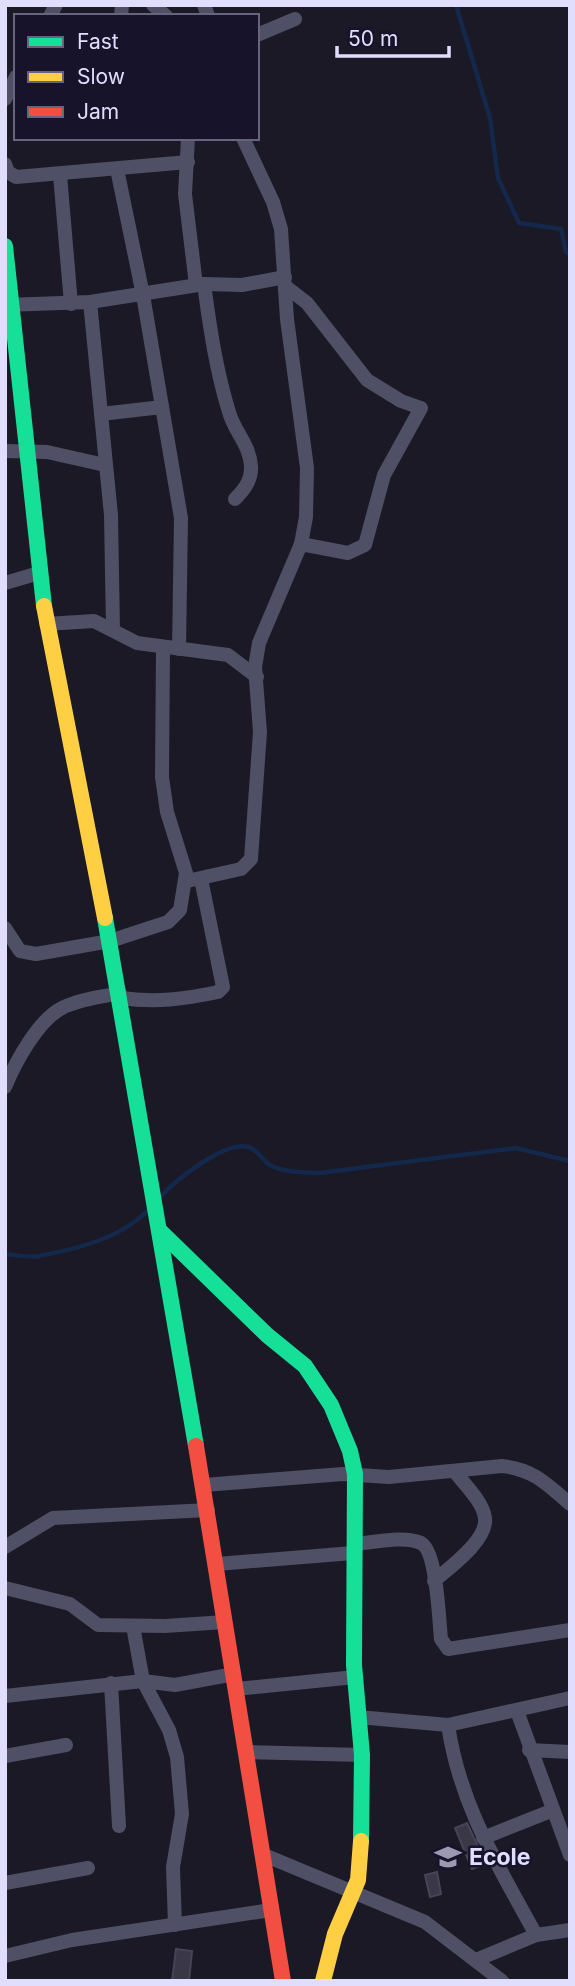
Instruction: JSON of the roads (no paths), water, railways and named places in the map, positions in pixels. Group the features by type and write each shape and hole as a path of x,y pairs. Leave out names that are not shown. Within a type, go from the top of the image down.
{"street":[{"path":"259,34 295,19"},
{"path":"5,99 14,81"},
{"path":"188,140 186,201 200,285 219,378 232,424 242,437 251,462 247,485 235,499"},
{"path":"5,928 15,946 24,953 110,941 168,922 175,916 194,880 245,867 251,859 260,732 257,677 259,643 300,544 306,517 307,468 283,244 273,202 244,140"},
{"path":"5,164 8,172 16,177 188,162"},
{"path":"117,169 143,295 180,518 178,649"},
{"path":"61,175 71,304"},
{"path":"5,246 12,360 27,449 46,624 121,995 184,1389 217,1564 283,1981"},
{"path":"9,305 71,304 200,285 285,282 307,303 367,380 401,401 421,408 384,475 365,545 348,553 300,544"},
{"path":"90,302 111,515 113,630"},
{"path":"101,414 162,407"},
{"path":"5,451 27,449 105,465"},
{"path":"5,583 39,573"},
{"path":"46,624 94,621 137,643 228,655 257,677"},
{"path":"5,1087 28,1043 55,1012 65,1006 121,995 145,1001 174,1000 218,992 223,987 194,880 163,791 163,648"},
{"path":"159,1230 314,1377 341,1428 355,1474 355,1677 362,1755 361,1838 354,1891 335,1934 323,1981"},
{"path":"204,1485 355,1474 389,1477 502,1465 521,1468 537,1475 570,1504"},
{"path":"434,1581 471,1549 484,1528 485,1517 477,1501 455,1472"},
{"path":"5,1547 53,1518 208,1510"},
{"path":"217,1564 422,1543 432,1560 441,1639 448,1649 570,1630"},
{"path":"5,1588 70,1604 98,1625 225,1622"},
{"path":"133,1626 143,1681 169,1730 177,1757 182,1814 173,1867 175,1925"},
{"path":"5,1696 143,1681 175,1685 355,1677"},
{"path":"111,1683 119,1826"},
{"path":"358,1717 447,1725 570,1698"},
{"path":"517,1711 551,1811 564,1825 570,1855"},
{"path":"447,1725 461,1788 483,1838 537,1935"},
{"path":"5,1756 66,1745"},
{"path":"530,1750 570,1752"},
{"path":"247,1752 362,1755"},
{"path":"483,1838 551,1811"},
{"path":"264,1855 425,1922 502,1981"},
{"path":"5,1883 88,1868"},
{"path":"5,1956 72,1940 271,1910"},
{"path":"476,1960 537,1935 570,1930"}],"waterway":[{"path":"456,5 490,118 498,178 519,223 561,229 566,252 570,254"},
{"path":"160,1197 202,1163 227,1149 239,1146 252,1148 276,1168 294,1172 319,1173 516,1148 570,1161"},
{"path":"5,1254 35,1257 83,1246 126,1228 149,1209"}],"place":[{"name":"Ecole","path":"448,1857"}]}
